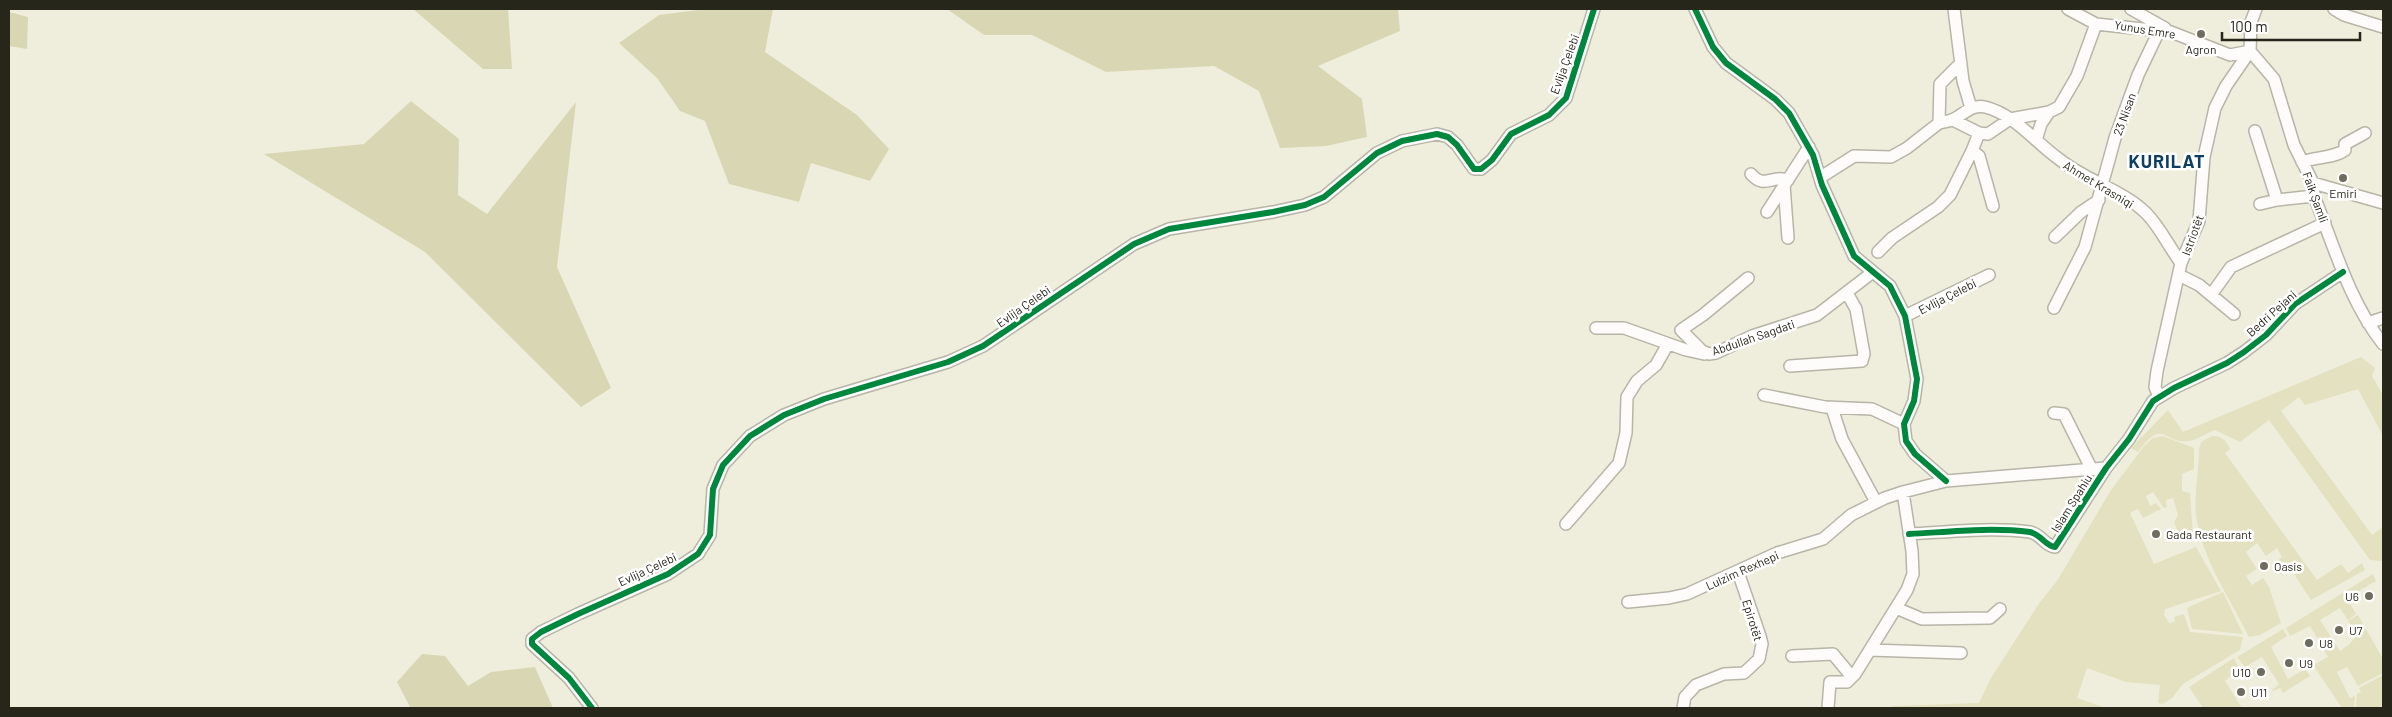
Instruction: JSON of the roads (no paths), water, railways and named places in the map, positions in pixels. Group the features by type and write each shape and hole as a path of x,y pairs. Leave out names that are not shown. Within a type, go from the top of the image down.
{"street":[{"name":"Evlija Çelebi","path":"592,708 575,684 532,644 532,640 541,632 578,614 668,574 698,554 710,535 712,497 718,474 730,456 758,430 784,415 824,399 926,369 983,346 1134,244 1169,229 1274,212 1314,201 1340,184 1377,153 1402,141 1437,134 1448,137 1457,145 1474,169 1481,169 1492,160 1511,134 1549,115 1566,98 1594,9"},
{"name":"Evlija Çelebi","path":"1695,9 1713,47 1726,63 1790,112 1808,146 1821,177 1822,185 1854,256 1890,286 1905,316 1917,380 1914,401 1904,424"},
{"path":"1821,177 1854,156 1891,157 1939,123 1953,120 1971,108 1960,58 1954,9"},
{"name":"Yunus Emre","path":"2068,9 2096,24 2171,32 2230,55 2250,51"},
{"path":"2131,9 2171,32"},
{"path":"2250,51 2251,22 2256,9"},
{"path":"2334,9 2344,15 2383,28"},
{"path":"1953,120 1979,133 1988,134 2010,119 2049,112 2059,107 2077,76 2096,24"},
{"name":"23 Nisan","path":"2054,308 2085,247 2115,138 2138,74 2159,31"},
{"name":"Faik Şamli","path":"2250,51 2274,79 2302,162 2312,183 2314,196 2344,272 2357,303 2383,344"},
{"name":"Istriotët","path":"2158,397 2155,387 2156,376 2178,275 2199,221 2204,157 2215,108 2226,86 2250,51"},
{"path":"1939,123 1940,84 1960,58"},
{"name":"Ahmet Krasniqi","path":"1971,108 1983,106 2010,119 2078,173 2114,190 2146,214 2182,263"},
{"path":"2036,140 2041,124 2049,112"},
{"path":"2255,131 2277,200"},
{"path":"1878,252 1892,238 1938,207 1950,195 1979,133"},
{"path":"2302,162 2315,157 2338,155 2345,150 2345,144 2365,133"},
{"path":"1767,212 1808,146"},
{"path":"1972,151 1979,156 1993,206"},
{"path":"1751,174 1756,180 1763,183 1780,177 1786,183 1788,238"},
{"path":"2312,183 2383,203"},
{"path":"2260,204 2314,196"},
{"path":"2054,237 2081,212 2099,200"},
{"path":"2210,295 2231,267 2325,223"},
{"name":"Abdullah Sagdati","path":"1748,278 1682,330 1693,343 1709,354 1777,326 1789,326 1817,315 1873,272"},
{"name":"Bedri Pejani","path":"2158,397 2227,363 2244,352 2266,334 2294,304 2344,272"},
{"name":"Evlija Çelebi","path":"1905,316 1989,275"},
{"path":"2178,275 2186,278 2234,314"},
{"path":"1790,366 1862,361 1864,354 1856,309 1847,293"},
{"path":"2368,323 2383,318"},
{"path":"1596,328 1624,328 1686,350 1709,354"},
{"path":"1566,524 1619,463 1626,433 1625,404 1627,397 1636,381 1656,365 1668,344"},
{"path":"1764,395 1832,408 1872,409 1904,424 1906,441 1915,454 1946,481 2106,468"},
{"name":"Islam Spahiu","path":"1909,534 2005,530 2032,532 2047,544 2056,547 2106,468 2129,439 2148,407 2158,397"},
{"path":"1832,408 1842,439 1876,502"},
{"path":"2054,414 2064,414 2091,468"},
{"name":"Lulzim Rexhepi","path":"1628,602 1681,596 1777,553 1823,539 1851,516 1876,502 1902,492 1946,481"},
{"path":"1828,708 1830,682 1843,683 1852,677 1908,590 1913,574 1902,492"},
{"name":"Epirotët","path":"1683,708 1685,697 1696,685 1724,674 1744,672 1759,660 1762,644 1738,572"},
{"path":"1896,608 1922,619 1990,618 2000,609"},
{"path":"1870,650 1961,653"},
{"path":"1792,656 1833,654 1852,677"}],"place":[{"name":"Agron","path":"2201,34"},
{"name":"Emiri","path":"2343,178"},
{"name":"Gada Restaurant","path":"2156,534"},
{"name":"Oasis","path":"2264,566"},
{"name":"U6","path":"2369,596"},
{"name":"U7","path":"2339,630"},
{"name":"U8","path":"2309,643"},
{"name":"U9","path":"2289,663"},
{"name":"U10","path":"2261,672"},
{"name":"U11","path":"2241,692"}],"district":[{"name":"KURILAT","path":"2167,161"}]}
